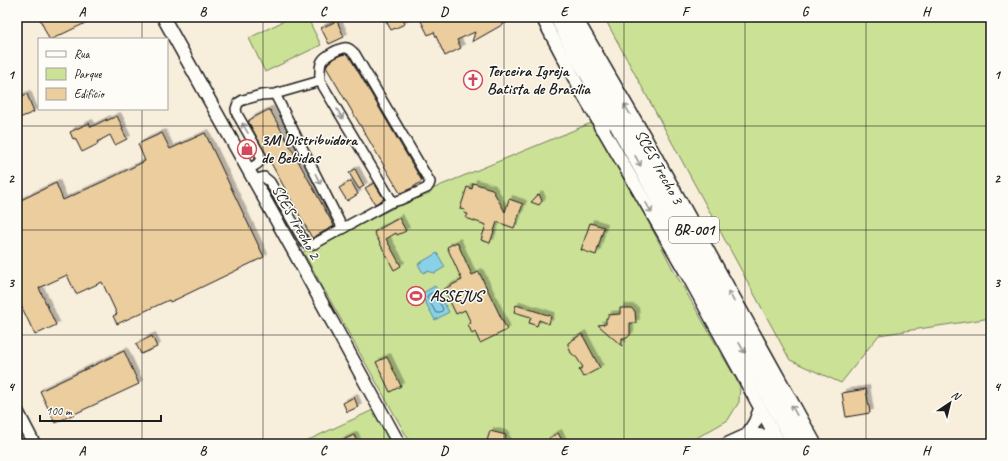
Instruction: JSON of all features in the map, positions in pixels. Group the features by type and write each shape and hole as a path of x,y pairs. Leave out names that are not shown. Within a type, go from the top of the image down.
{"highway":[{"name":"SCES Trecho 3","path":"558,17 577,55 796,444"},
{"name":"SCES Trecho 3","path":"574,17 646,143 813,444"},
{"path":"577,55 579,72 600,118 602,126"}],"street":[{"name":"SCES Trecho 2","path":"163,17 399,444"},
{"path":"542,17 581,91 688,276 778,441"},
{"path":"320,80 275,94 248,98 238,103 236,109 237,114 261,156 261,160 250,174 264,177 270,182 305,243 310,245 343,229 392,201 400,200 427,188 430,182 349,48 344,48 324,59 321,63 320,80 392,201"},
{"path":"275,94 343,229"},
{"path":"747,435 755,422 760,409"},
{"path":"17,411 34,444"},
{"path":"728,444 747,435 758,435 778,441"}],"green space":[{"path":"292,17 307,17 321,45 265,72 249,38"},
{"path":"604,17 991,17 991,318 879,335 841,383 790,360"},
{"path":"596,121 674,271 740,386 739,402 728,420 686,444 411,444 303,252 439,186"},
{"path":"373,410 391,444 300,444"}],"water":[{"path":"437,253 445,267 435,273 427,271 423,273 418,264"},
{"path":"435,286 449,312 435,320 421,294"}],"building":[{"path":"39,17 98,17 54,38 49,38"},
{"path":"393,17 402,17 405,24 391,30 386,21"},
{"path":"419,17 516,17 472,42 475,32 457,40 461,48 445,56 434,32 428,35"},
{"path":"337,21 344,37 329,44 321,28"},
{"path":"346,54 349,56 422,181 412,188 400,193 326,67 332,60"},
{"path":"27,94 34,112 17,119 17,98"},
{"path":"270,110 334,226 312,238 248,121"},
{"path":"117,116 127,139 115,145 110,135 97,142 98,144 82,152 75,138 73,139 70,132 89,123 91,127"},
{"path":"162,133 170,149 205,133 264,257 177,299 170,302 169,300 117,324 113,316 117,314 102,282 76,294 67,275 39,288 56,325 35,335 17,297 17,202 56,183 63,200 113,177 145,161 138,144"},
{"path":"355,169 364,186 359,189 349,173"},
{"path":"351,181 358,194 347,201 339,188"},
{"path":"374,183 384,199 375,204 365,188"},
{"path":"473,183 492,189 505,212 509,199 523,204 514,228 497,222 490,243 481,240 486,225 466,218 468,214 464,213 465,210 460,209 467,187 472,189"},
{"path":"539,194 542,201 539,205 531,202"},
{"path":"399,218 406,231 397,235 396,233 386,239 401,266 394,270 374,232"},
{"path":"590,223 604,227 596,255 581,250"},
{"path":"457,242 472,275 479,272 507,330 480,343 475,332 472,334 468,324 471,323 465,310 456,314 444,289 462,280 447,247"},
{"path":"516,305 551,316 549,324 539,320 537,326 529,323 531,317 514,312"},
{"path":"620,308 631,308 635,311 636,323 630,323 630,335 627,338 622,338 622,346 598,325 606,324 606,318 608,318 608,315 620,314"},
{"path":"582,334 600,368 583,377 579,370 583,367 577,358 571,353 568,345 568,343"},
{"path":"152,336 157,347 141,354 136,344"},
{"path":"124,351 139,384 55,423 40,391"},
{"path":"387,357 401,386 390,392 376,362"},
{"path":"866,389 870,413 846,417 842,393"},
{"path":"354,397 358,407 347,412 343,403"},
{"path":"490,431 506,435 505,438 509,444 486,444"},
{"path":"558,433 564,444 552,444 549,438"},
{"path":"354,435 358,444 335,444"}],"place":[{"name":"Terceira Igreja Batista de Brasília","path":"473,80"},
{"name":"3M Distribuidora de Bebidas","path":"247,149"},
{"name":"ASSEJUS","path":"416,296"}]}
